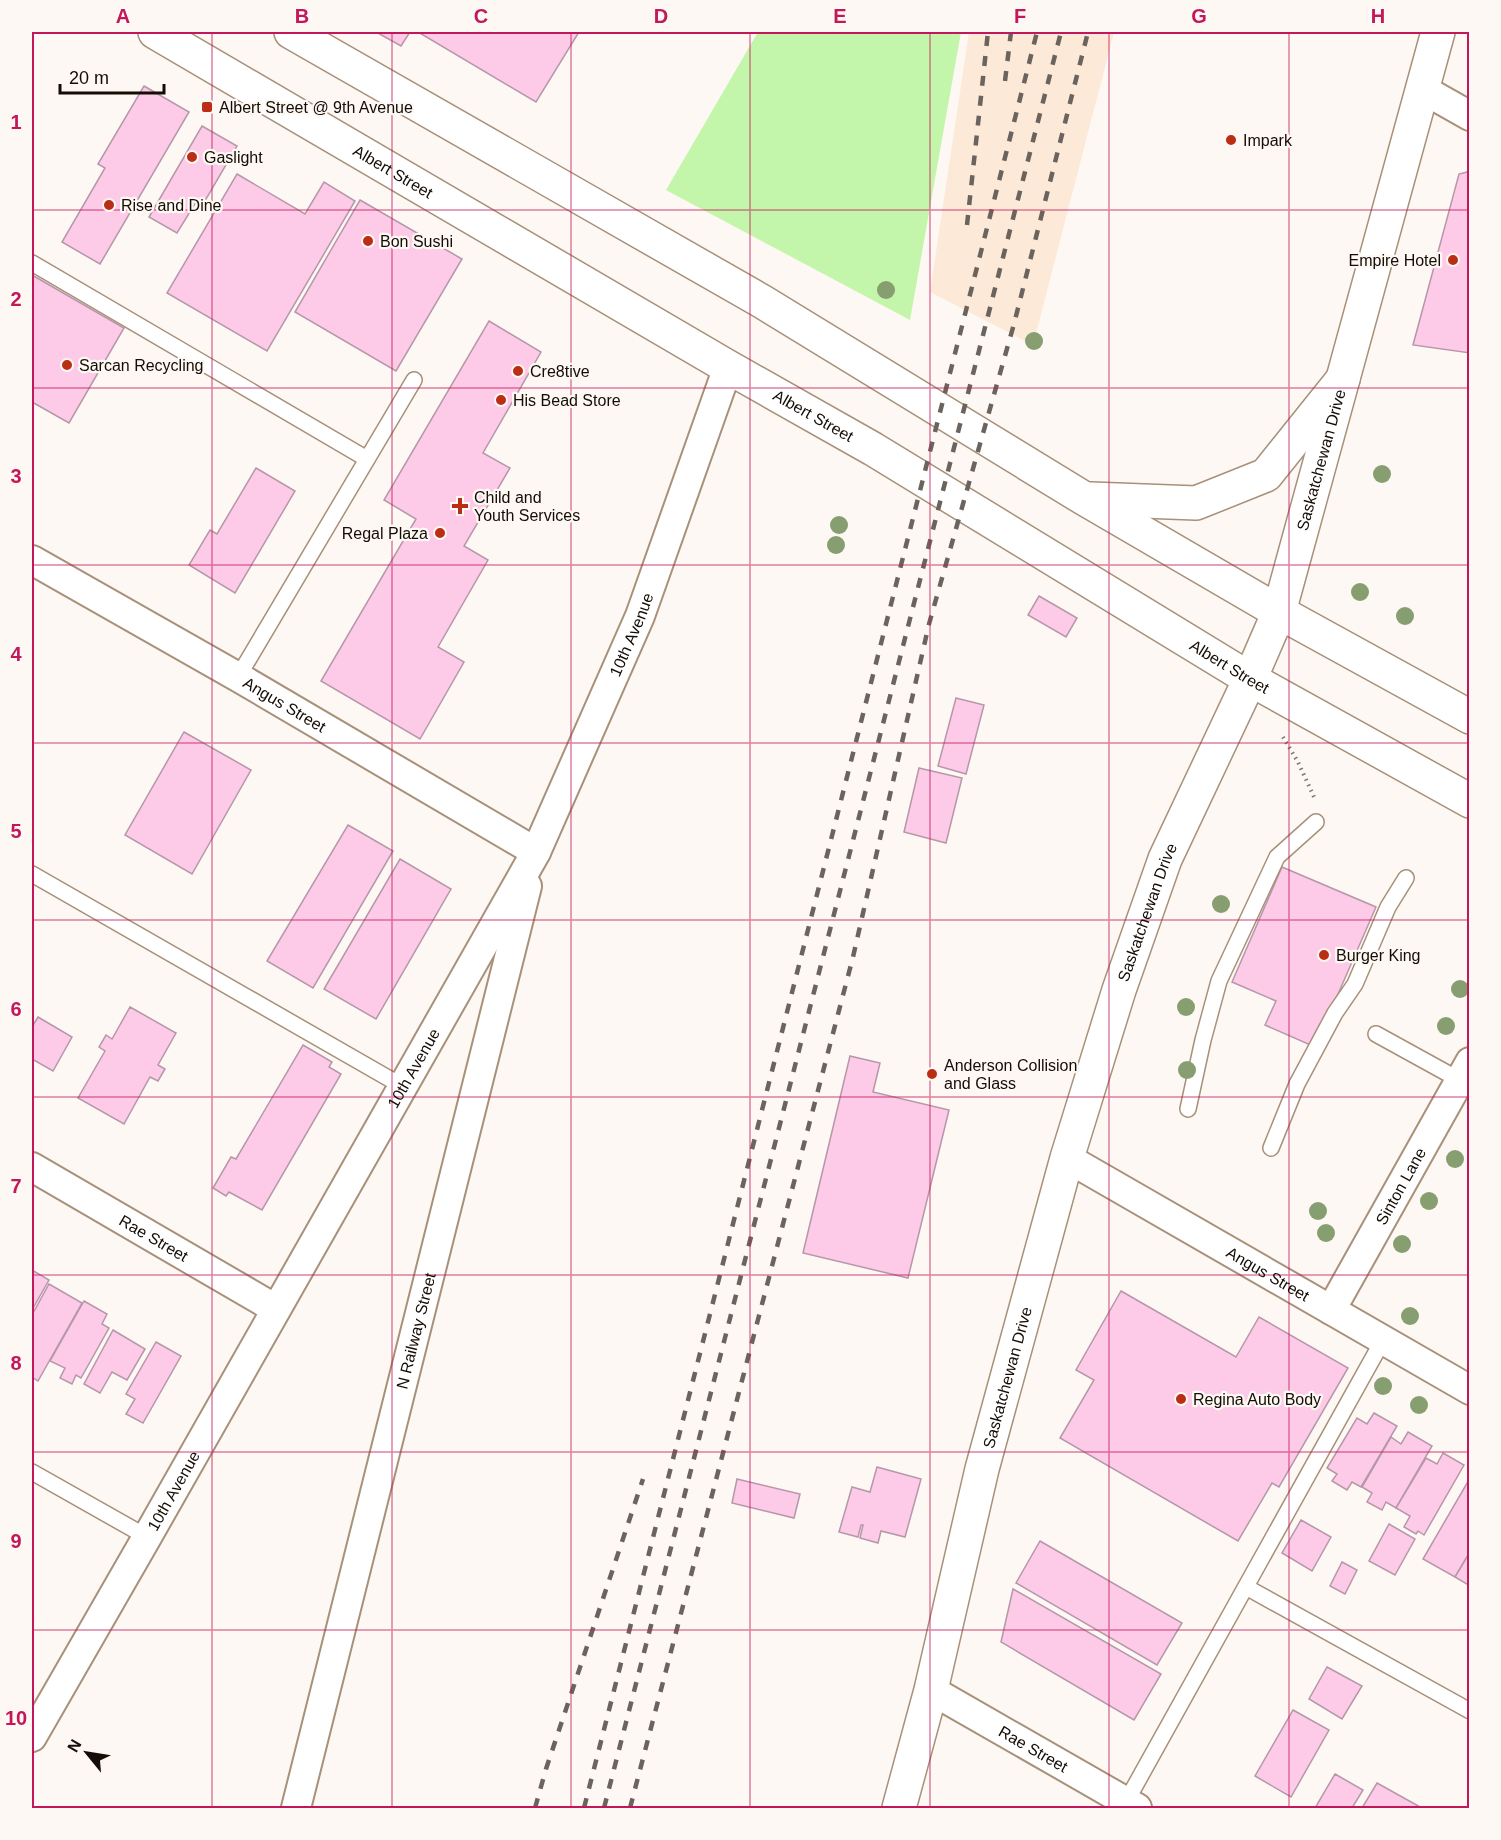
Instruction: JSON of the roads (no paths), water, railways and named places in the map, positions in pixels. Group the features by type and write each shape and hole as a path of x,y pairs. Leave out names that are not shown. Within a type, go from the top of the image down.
{"main road":[{"name":"Albert Street","path":"155,32 728,367 873,449 1250,679 1470,801"},
{"path":"291,32 763,302 1085,499 1279,612 1470,717"},
{"name":"Saskatchewan Drive","path":"898,1809 932,1690 982,1469 1067,1158 1119,990 1165,859 1279,612 1424,90 1438,32"},
{"path":"1085,499 1196,503 1266,475 1343,379"}],"street":[{"path":"1424,90 1470,116"},
{"name":"10th Avenue","path":"32,1737 536,852 640,616 728,367"},
{"name":"Angus Street","path":"32,560 238,677 536,852"},
{"name":"N Railway Street","path":"296,1809 536,852"},
{"name":"Sinton Lane","path":"1331,1310 1466,1076"},
{"name":"Angus Street","path":"1067,1158 1470,1390"},
{"name":"Rae Street","path":"32,1167 276,1309"},
{"name":"Rae Street","path":"932,1690 1132,1805"}],"lane":[{"path":"32,263 367,459"},
{"path":"238,677 414,380"},
{"path":"1188,1109 1219,981 1277,857 1316,822"},
{"path":"32,874 402,1086"},
{"path":"1271,1148 1301,1075 1355,984 1388,907 1406,878"},
{"path":"1376,1034 1466,1076"},
{"path":"1132,1805 1246,1587 1383,1340"},
{"path":"32,1472 147,1538"},
{"path":"1246,1587 1470,1711"}],"railway":[{"path":"967,225 988,32"},
{"path":"1005,81 1011,32"},
{"path":"584,1808 1037,32"},
{"path":"604,1808 1061,32"},
{"path":"630,1808 853,957 929,624 1014,324 1088,32"},
{"path":"535,1808 643,1479"}],"place":[{"name":"Albert Street @ 9th Avenue","path":"207,107"},
{"name":"Impark","path":"1231,140"},
{"name":"Gaslight","path":"192,157"},
{"name":"Rise and Dine","path":"109,205"},
{"name":"Bon Sushi","path":"368,241"},
{"name":"Empire Hotel","path":"1453,260"},
{"name":"Sarcan Recycling","path":"67,365"},
{"name":"Cre8tive","path":"518,371"},
{"name":"His Bead Store","path":"501,400"},
{"name":"Child and Youth Services","path":"460,506"},
{"name":"Regal Plaza","path":"440,533"},
{"name":"Burger King","path":"1324,955"},
{"name":"Anderson Collision and Glass","path":"932,1074"},
{"name":"Regina Auto Body","path":"1181,1399"}]}
